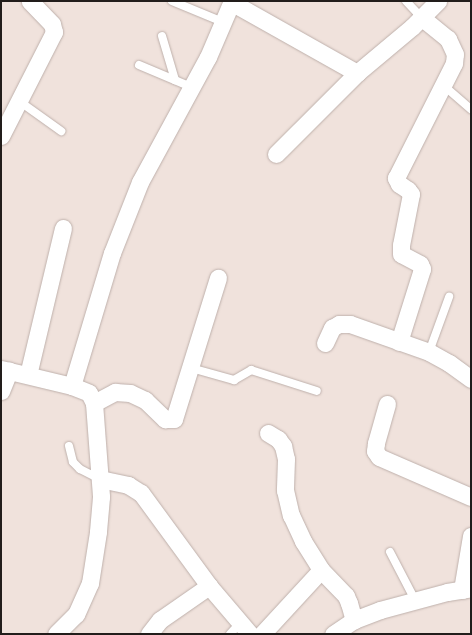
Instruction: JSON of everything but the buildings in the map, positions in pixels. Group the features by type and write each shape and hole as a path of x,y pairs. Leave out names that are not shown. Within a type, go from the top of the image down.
{"street":[{"path":"1,136 54,32 52,24 30,1"},
{"path":"276,154 357,73 438,1"},
{"path":"72,386 112,253 140,182 208,57 231,2 357,73"},
{"path":"399,342 422,269 420,264 401,254 401,245 411,194 399,184 396,178 454,63 455,54 453,46 448,39 421,17"},
{"path":"28,375 63,228"},
{"path":"94,403 115,392 130,393 146,400 161,417 171,420 176,416 218,278"},
{"path":"325,343 332,328 339,324 350,324 429,352 450,363 471,379"},
{"path":"1,391 5,370 72,386 89,393 94,403 101,497 98,532 90,583 76,614 56,634"},
{"path":"387,404 376,443 375,451 379,458 471,497"},
{"path":"268,433 278,439 283,446 286,459 286,490 291,515 302,541 321,570 346,596 354,620"},
{"path":"100,479 128,485 141,493 210,586 240,630"},
{"path":"333,634 354,620 380,610 415,600 466,589 471,536"},
{"path":"262,634 321,570"},
{"path":"150,634 160,620 210,586"}],"lane":[{"path":"172,1 223,22"},
{"path":"406,1 421,17"},
{"path":"162,36 175,80"},
{"path":"139,64 191,87"},
{"path":"443,85 471,109"},
{"path":"19,101 61,130"},
{"path":"429,352 449,297"},
{"path":"191,368 234,380 251,370 317,391"},
{"path":"69,446 73,462 80,469 100,479"},
{"path":"390,552 415,600"}]}
